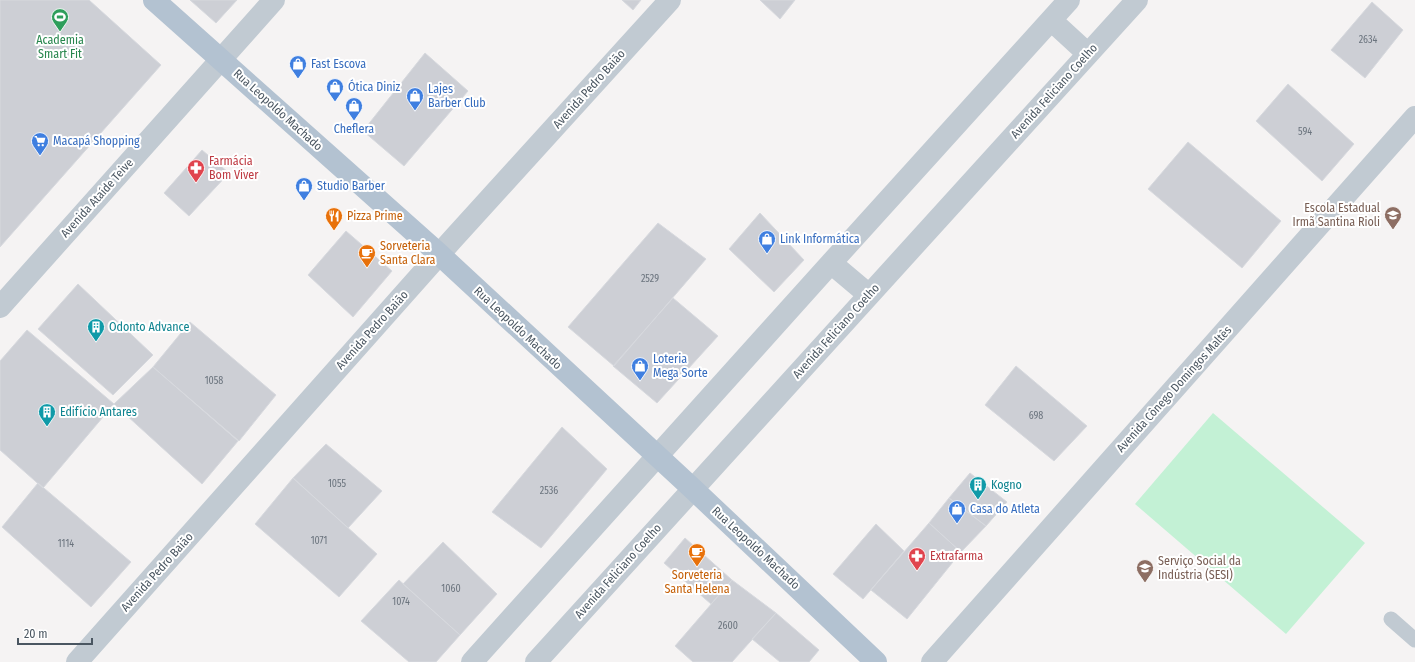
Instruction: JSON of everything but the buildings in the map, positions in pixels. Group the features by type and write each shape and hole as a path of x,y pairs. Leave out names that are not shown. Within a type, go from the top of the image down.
{"main road":[{"name":"Rua Leopoldo Machado","path":"154,0 439,254 693,489 876,662"}],"street":[{"name":"Avenida Ataíde Teive","path":"0,307 274,0"},
{"name":"Avenida Pedro Baião","path":"77,662 439,254 670,0"},
{"path":"472,662 656,456 1069,0"},
{"name":"Avenida Feliciano Coelho","path":"536,662 1137,0"},
{"path":"1051,20 1088,54"},
{"name":"Avenida Cônego Domingos Maltês","path":"932,662 1415,117"},
{"path":"831,263 869,295"}],"lane":[{"path":"1391,619 1415,640"}],"green space":[{"path":"1213,413 1365,543 1286,634 1135,504"}],"place":[{"name":"Academia Smart Fit","path":"60,32"},
{"name":"Fast Escova","path":"298,79"},
{"name":"Ótica Diniz","path":"335,102"},
{"name":"Lajes Barber Club","path":"415,111"},
{"name":"Cheflera","path":"354,121"},
{"name":"Macapá Shopping","path":"40,156"},
{"name":"Farmácia Bom Viver","path":"196,183"},
{"name":"Studio Barber","path":"304,201"},
{"name":"Escola Estadual Irmã Santina Rioli","path":"1393,230"},
{"name":"Pizza Prime","path":"334,231"},
{"name":"Link Informática","path":"767,254"},
{"name":"Sorveteria Santa Clara","path":"367,268"},
{"name":"Odonto Advance","path":"96,342"},
{"name":"Loteria Mega Sorte","path":"640,381"},
{"name":"Edifício Antares","path":"47,427"},
{"name":"Kogno","path":"978,500"},
{"name":"Casa do Atleta","path":"957,524"},
{"name":"Sorveteria Santa Helena","path":"697,567"},
{"name":"Extrafarma","path":"917,571"},
{"name":"Serviço Social da Indústria (SESI)","path":"1145,583"}]}
